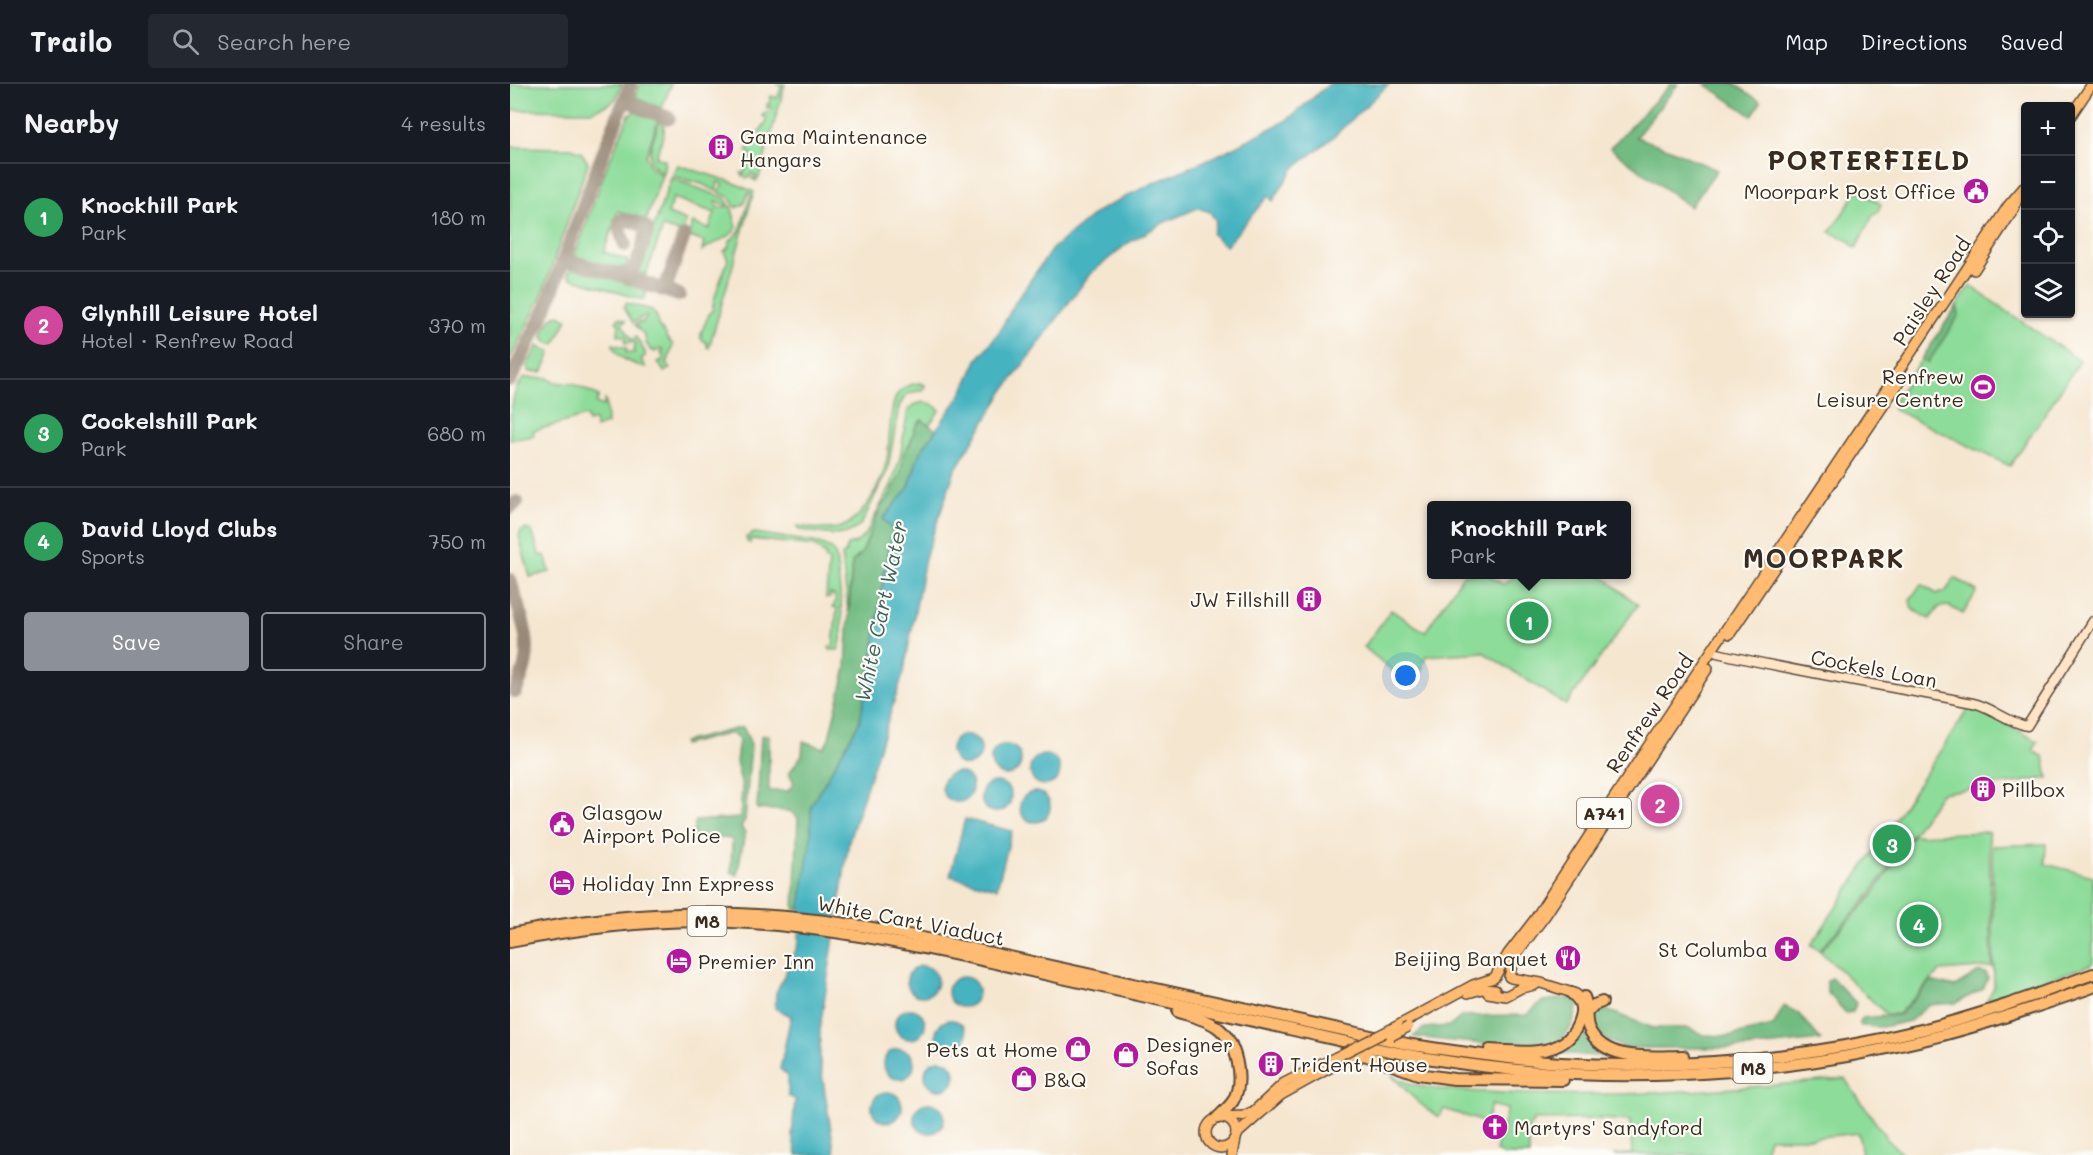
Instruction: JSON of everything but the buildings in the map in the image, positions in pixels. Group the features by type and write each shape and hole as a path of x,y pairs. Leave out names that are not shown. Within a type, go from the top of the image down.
{"highway":[{"name":"White Cart Viaduct","path":"510,934 568,922 625,916 698,913 756,914 821,920 896,932 1122,990"},
{"name":"White Cart Viaduct","path":"510,942 580,930 637,924 704,921 752,923 840,932 881,939 1093,986 1122,990"},
{"path":"510,928 568,922"},
{"name":"M8","path":"1122,990 1412,1045 1509,1058 1596,1064 1673,1064 1765,1057 1824,1049 1926,1029 2093,975"},
{"name":"M8","path":"1122,990 1436,1060 1510,1069 1637,1076 1783,1065 1898,1046 1990,1022 2093,987"},
{"path":"1122,990 1207,1021 1226,1036 1233,1047 1236,1059 1237,1090 1233,1102 1219,1118"},
{"path":"1412,1045 1550,1050 1567,1040 1579,1022 1580,1003 1571,993"},
{"path":"1584,997 1587,1023 1593,1035 1603,1046 1616,1053 1765,1057"},
{"path":"1587,1012 1594,1005 1602,1002"},
{"path":"1339,1059 1364,1055 1418,1074 1454,1079 1624,1079 1689,1073"}],"main road":[{"path":"2075,110 2092,84"},
{"name":"Paisley Road","path":"1714,652 2008,206 2021,191"},
{"name":"Cockels Loan","path":"1714,652 1936,698 1976,704 2014,724 2027,726 2093,621"},
{"name":"Renfrew Road","path":"1495,977 1508,954 1714,652"},
{"name":"Renfrew Road","path":"1510,978 1514,957 1545,916 1714,652"},
{"path":"1551,986 1523,985 1502,993 1482,989 1472,991 1408,1028 1359,1051 1339,1059 1284,1083 1254,1111 1243,1116 1219,1118 1209,1123 1205,1131 1208,1140 1217,1151 1228,1146 1281,1095 1339,1059 1397,1026 1473,985 1503,973 1510,978 1551,986 1584,997"},
{"path":"1495,977 1492,984 1495,990"},
{"path":"1509,989 1512,984 1510,978"},
{"path":"1458,1001 1480,993 1506,996 1521,988 1534,985"},
{"path":"1219,1118 1226,1118 1234,1125 1232,1155"}],"green space":[{"path":"510,84 622,84 611,103 592,111 510,110"},
{"path":"640,84 671,84 662,108 636,96"},
{"path":"776,84 785,84 759,178 756,181 751,178 756,178 756,176 752,174 747,178 741,173 744,173 751,153 747,152 752,133 756,135 765,125 767,118 762,116 763,114 772,111 771,107 767,108 767,104 771,96 777,98 782,86"},
{"path":"1671,84 1678,84 1636,137 1717,170 1690,207 1610,148"},
{"path":"1705,84 1735,84 1761,102 1752,116"},
{"path":"635,112 658,120 646,156 651,168 662,175 646,221 618,211 604,252 627,260 626,267 593,263 575,255 606,169 629,115"},
{"path":"660,121 664,125 664,133 656,157 665,160 663,173 656,168 650,157 650,150"},
{"path":"510,147 572,148 582,153 588,163 541,297 510,359"},
{"path":"678,165 732,182 754,192 709,348 707,343 701,339 701,333 713,310 728,260 724,251 740,231 751,194 748,193 744,204 736,208 729,197 718,192 723,184 718,182 716,191 702,184 672,176"},
{"path":"671,178 725,198 729,204 716,201 717,208 731,206 737,227 731,235 702,251 704,242 688,236 693,223 709,229 715,213 673,198 668,214 686,221 682,233 663,227 646,275 638,272"},
{"path":"1856,189 1881,204 1856,248 1851,242 1830,232 1851,201"},
{"path":"578,268 647,287 648,290 643,300 571,278 568,275 571,269"},
{"name":"Renfrew Leisure Centre","path":"1970,286 2080,361 2010,466 1893,409 1892,404"},
{"path":"626,303 652,310 657,317 658,326 673,345 667,364 670,368 664,372 658,362 664,359 661,353 663,351 661,348 655,352 651,351 645,336 635,325 642,323 646,315 633,323 624,308"},
{"path":"1957,306 1959,315 1928,363 1922,359"},
{"path":"559,315 567,319 555,344 546,341 543,336 550,320"},
{"path":"619,318 626,321 622,324 632,340 636,337 645,352 645,356 641,359 646,368 625,360 614,349 613,344 627,348 626,353 634,353 635,342 625,343 626,337 618,335 619,323 616,322"},
{"path":"538,346 549,351 550,355 542,372 530,372 527,366"},
{"path":"524,378 547,378 554,382 573,384 599,396 596,403 603,406 605,400 606,402 607,424 595,428 595,420 588,422 586,416 533,431 534,436 510,440 513,398"},
{"path":"920,383 925,385 923,391 906,395 899,406 888,469 862,523 848,533 840,535 799,530 796,526 838,528 856,518 863,510 876,490 887,459 894,401 901,390"},
{"path":"923,402 932,404 940,410 929,425 922,420 916,426 910,444 904,453 901,474 888,499 881,506 862,553 852,562 848,612 842,555 845,554 847,545 856,543 865,535 892,483 900,458 908,410"},
{"path":"922,420 936,430 919,454 909,487 884,519 893,531 884,574 871,669 859,723 811,806 811,838 800,910 794,909 798,818 790,811 757,809 761,736 769,735 769,791 788,791 794,783 789,773 802,755 803,741 824,748 829,738 846,668 852,562 862,553 881,506 888,499 901,474 904,453 910,444 916,426"},
{"path":"525,529 532,531 540,556 545,555 550,572 530,577 519,536"},
{"path":"755,533 814,542 832,549 836,557 841,605 842,632 838,650 830,650 829,647 833,647 837,608 833,607 836,601 834,595 830,594 830,598 826,598 829,560 825,560 826,556 815,546 751,539 750,543 747,542 746,537"},
{"path":"1955,578 1977,591 1963,614 1949,606 1939,607 1930,619 1912,609 1910,600 1921,584 1937,594 1945,592"},
{"path":"1461,579 1494,579 1504,585 1511,579 1606,579 1638,605 1566,705 1483,652 1426,656 1421,672 1410,685 1364,647 1391,610 1425,632"},
{"path":"1971,705 2038,741 2033,751 2044,757 2048,778 1941,793 1869,896 1819,950 1811,945"},
{"path":"743,727 751,744 745,820 741,827 745,833 737,875 731,872 732,839 693,835 695,821 740,818 742,787 736,762 739,740 732,733 683,745 683,742"},
{"path":"1989,832 1992,967 1940,971 1898,1014 1886,1014 1820,951 1872,896 1913,835"},
{"path":"2046,844 2045,864 2093,876 2093,964 1987,1000 1994,987 1992,846"},
{"path":"1979,972 1986,973 1988,978 1983,989 1956,1003 1928,1005 1910,1021 1882,1027 1861,1026 1859,1022 1863,1018 1899,1015 1931,981 1955,987"},
{"path":"1832,978 1856,1003 1853,1012 1846,1013 1827,992 1827,981"},
{"path":"1574,997 1578,1003 1569,1030 1556,1042 1546,1045 1510,1045 1413,1037 1424,1028 1450,1026 1462,1016 1526,1015 1543,1001"},
{"path":"1784,1006 1798,1013 1821,1040 1745,1048 1624,1048 1605,1039 1593,1027 1591,1012 1599,1007 1653,1028 1689,1028 1703,1035 1729,1036 1773,1026"},
{"path":"1577,1034 1588,1036 1611,1057 1557,1053 1569,1045"},
{"path":"1391,1075 1413,1084 1436,1089 1529,1094 1619,1094 1710,1090 1845,1079 1888,1140 1903,1155 1862,1155 1858,1133 1811,1138 1769,1138 1764,1155 1613,1155 1632,1154 1630,1121 1603,1119 1533,1120 1532,1125 1529,1126 1529,1155 1503,1155 1496,1151 1507,1109 1491,1105 1486,1123 1444,1109 1438,1117 1419,1103"}],"water":[{"name":"White Cart Water","path":"1329,84 1389,84 1330,140 1293,169 1273,201 1268,196 1226,246 1212,234 1216,221 1210,212 1198,208 1165,222 1128,243 1090,274 1003,392 955,470 925,558 904,671 849,841 820,1028 820,1061 835,1155 797,1155 792,1136 795,1099 788,1096 788,1076 780,1069 791,1016 775,1008 776,993 799,943 800,906 811,838 811,806 859,723 871,669 884,574 893,531 883,519 909,487 919,454 962,393 977,360 999,332 1016,301 1052,249 1098,211 1287,120"},
{"path":"966,735 972,736 980,744 980,756 972,764 966,765 960,764 952,756 951,750 952,744 960,736"},
{"path":"1006,745 1012,746 1020,754 1020,766 1012,774 1006,775 1000,774 992,766 991,760 992,754 1000,746"},
{"path":"1045,755 1051,756 1059,764 1059,776 1051,784 1045,785 1039,784 1031,776 1030,770 1031,764 1039,756"},
{"path":"957,772 963,773 971,781 971,793 963,801 957,802 951,801 943,793 942,787 943,781 951,773"},
{"path":"996,782 1002,783 1010,791 1010,803 1002,811 996,812 990,811 982,803 981,797 982,791 990,783"},
{"path":"1035,792 1041,793 1049,801 1049,813 1041,821 1035,822 1029,821 1021,813 1020,807 1021,801 1029,793"},
{"path":"965,819 1012,831 997,888 950,876"},
{"path":"922,966 928,967 936,975 936,987 928,995 922,996 916,995 908,987 907,981 908,975 916,967"},
{"path":"963,977 969,978 977,986 977,998 969,1006 963,1007 957,1006 949,998 948,992 949,986 957,978"},
{"path":"910,1009 916,1010 924,1018 924,1030 916,1038 910,1039 904,1038 896,1030 895,1024 896,1018 904,1010"},
{"path":"951,1020 957,1021 965,1029 965,1041 957,1049 951,1050 945,1049 937,1041 936,1035 937,1029 945,1021"},
{"path":"899,1049 905,1050 913,1058 913,1070 905,1078 899,1079 893,1078 885,1070 884,1064 885,1058 893,1050"},
{"path":"940,1060 946,1061 954,1069 954,1081 946,1089 940,1090 934,1089 926,1081 925,1075 926,1069 934,1061"},
{"path":"887,1092 893,1093 901,1101 901,1113 893,1121 887,1122 881,1121 873,1113 872,1107 873,1101 881,1093"},
{"path":"929,1103 935,1104 943,1112 943,1124 935,1132 929,1133 923,1132 915,1124 914,1118 915,1112 923,1104"}],"taxiway":[{"path":"510,380 546,308 631,84"},
{"path":"628,92 629,98 637,106 669,118"},
{"path":"620,275 626,274 635,266 647,232 646,228 626,220 620,221 619,227 625,245"},
{"path":"659,288 663,288 667,283 684,236"},
{"path":"562,265 566,262 574,262 679,295"},
{"path":"510,508 517,502"},
{"path":"510,580 526,636 527,649 526,662 515,692"}],"place":[{"name":"Gama Maintenance Hangars","path":"721,147"},
{"name":"Moorpark Post Office","path":"1976,191"},
{"name":"Renfrew Leisure Centre","path":"1983,387"},
{"name":"JW Fillshill","path":"1309,599"},
{"name":"Knockhill Park","path":"1529,621"},
{"name":"Pillbox","path":"1983,789"},
{"name":"Glynhill Leisure Hotel","path":"1660,804"},
{"name":"Glasgow Airport Police","path":"562,824"},
{"name":"Cockelshill Park","path":"1892,844"},
{"name":"Holiday Inn Express","path":"562,883"},
{"name":"David Lloyd Clubs","path":"1919,924"},
{"name":"St Columba","path":"1787,949"},
{"name":"Beijing Banquet","path":"1568,958"},
{"name":"Premier Inn","path":"679,961"},
{"name":"Pets at Home","path":"1078,1049"},
{"name":"Designer Sofas","path":"1126,1055"},
{"name":"Trident House","path":"1271,1064"},
{"name":"B&Q","path":"1024,1079"},
{"name":"Martyrs' Sandyford","path":"1495,1127"}],"district":[{"name":"PORTERFIELD","path":"1869,160"},
{"name":"MOORPARK","path":"1824,558"}]}
